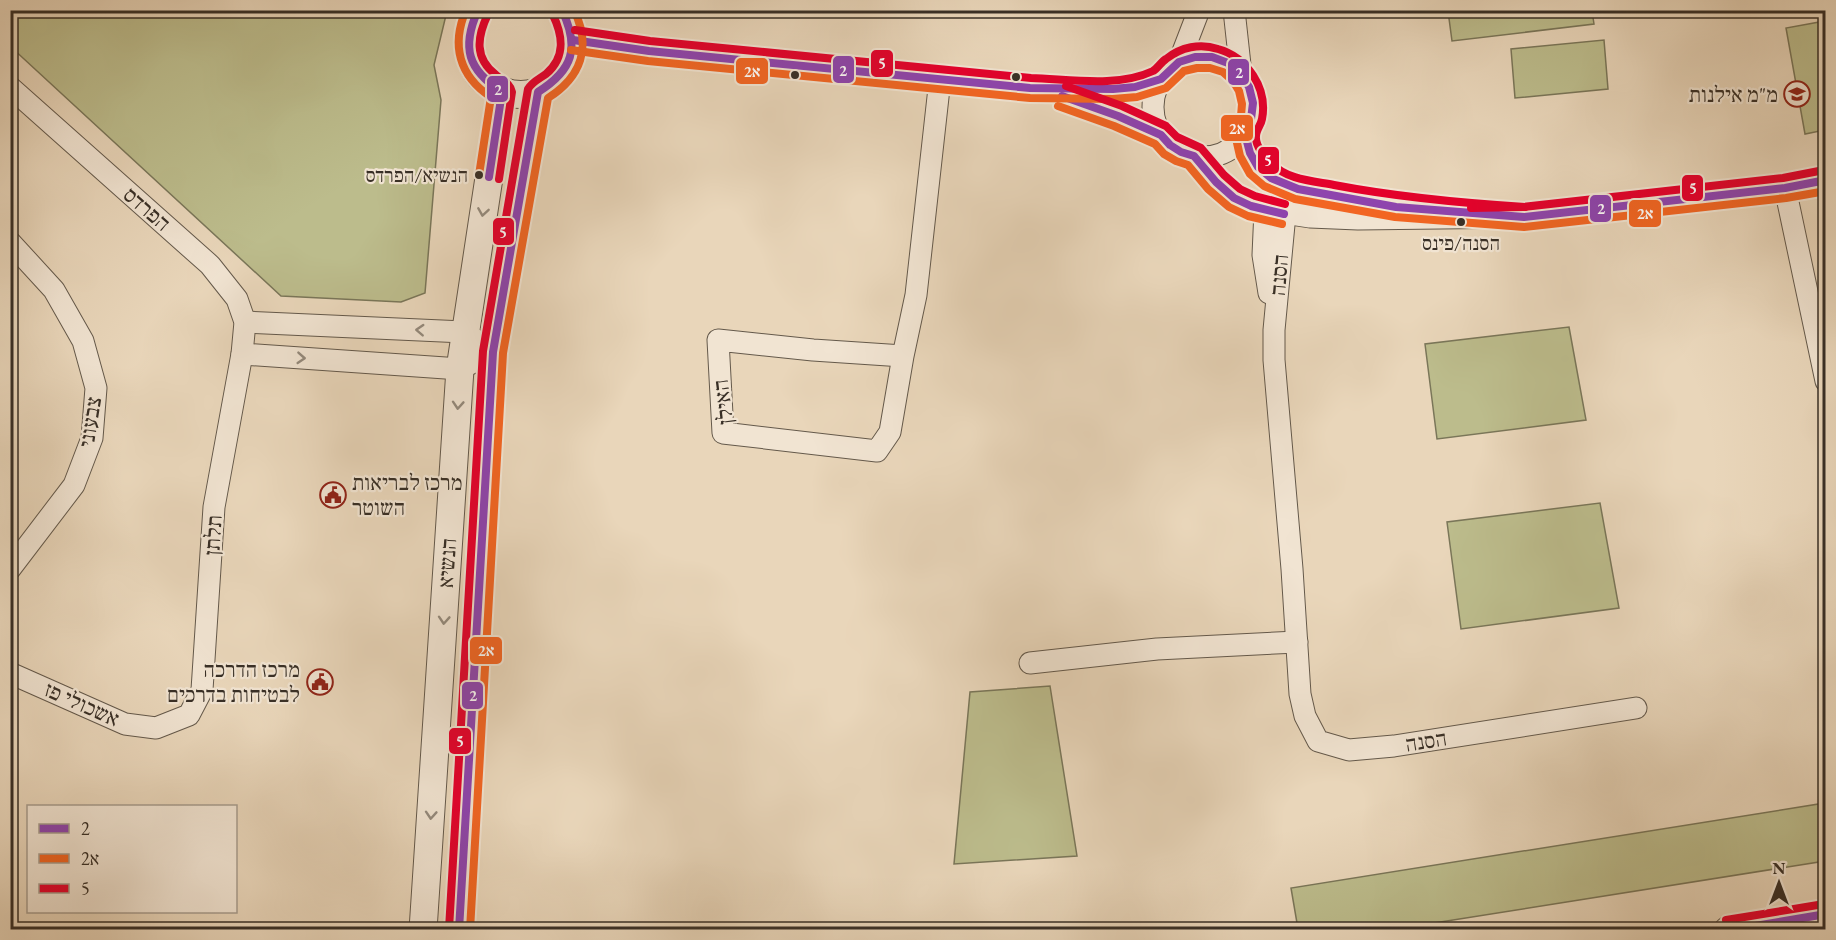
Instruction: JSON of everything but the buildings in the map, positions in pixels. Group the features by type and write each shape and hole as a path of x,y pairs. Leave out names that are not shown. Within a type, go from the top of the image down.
{"street":[{"path":"478,10 470,25 467,41 469,57 476,72 487,84 502,92 514,94 538,92 553,84 564,71 571,57 573,40 570,24 562,10"},
{"path":"1179,62 1195,57 1212,57 1228,63 1241,74 1249,87 1253,103 1251,120 1245,134 1223,153 1194,156 1181,152 1161,135 1154,122 1152,107 1154,92 1161,79 1179,62 1199,10"},
{"path":"1233,10 1241,74"},
{"path":"573,40 649,51 1030,88 1113,89 1135,87 1161,79"},
{"name":"האילן","path":"903,356 718,340 723,433 877,451 890,432 916,295 940,79"},
{"name":"הפרדס","path":"10,87 210,265 237,299 245,322 242,354"},
{"path":"1030,88 1083,102 1161,135"},
{"name":"הנשיא","path":"423,930 460,369 502,92"},
{"name":"הנשיא","path":"459,930 493,352 538,92"},
{"path":"1245,134 1250,153 1258,167 1270,178 1283,184 1396,207 1524,218"},
{"path":"1194,156 1216,182 1234,198 1275,212 1358,219 1524,218 1785,188 1826,180"},
{"name":"הסנה","path":"1283,184 1263,255 1274,330 1274,360 1300,694 1305,716 1318,741 1349,750 1395,746 1636,708"},
{"path":"1785,188 1825,377"},
{"name":"צבעוני","path":"10,242 54,290 83,341 96,388 92,438 74,485 10,569"},
{"path":"242,354 460,369 493,352 464,332 245,322"},
{"name":"תלתן","path":"189,715 202,690 214,507 242,354"},
{"path":"1030,663 1158,649 1297,642"},
{"name":"אשכולי פז","path":"10,673 125,724 156,728 189,715"},
{"path":"1728,930 1826,914"}],"green space":[{"path":"10,11 447,11 434,65 441,100 425,293 401,302 281,296 11,47"},
{"path":"1448,11 1592,11 1594,24 1452,41"},
{"path":"1825,21 1825,130 1805,134 1786,28"},
{"path":"1604,40 1608,89 1515,98 1511,49"},
{"path":"1569,327 1586,420 1437,439 1425,344"},
{"path":"1600,503 1619,608 1461,629 1447,522"},
{"path":"1050,686 1077,856 954,864 970,692"},
{"path":"1825,803 1825,861 1396,929 1298,929 1291,888"}],"transit line":[{"name":"2א","path":"466,10 459,35 461,59 471,79 491,97 479,175"},
{"name":"2","path":"478,10 470,36 471,57 482,75 502,92 489,177"},
{"name":"2","path":"459,930 493,352 538,92 559,75 570,57 571,36 562,10"},
{"name":"2א","path":"470,930 503,353 548,98 569,81 580,60 582,36 574,10"},
{"name":"5","path":"488,14 480,39 481,54 484,62 508,84 512,92 499,179"},
{"name":"5","path":"449,929 483,351 528,89 546,74 557,61 560,53 559,31 553,15"},
{"name":"5","path":"575,30 650,41 1031,78 1093,81 1139,76 1153,71 1164,60 1178,52 1191,47 1211,47 1238,59 1253,75 1262,96 1263,107 1256,134 1257,143 1260,151 1277,169 1309,181 1381,193 1525,207"},
{"name":"2","path":"573,40 649,51 1030,88 1135,87 1161,79 1179,62 1195,57 1212,57 1228,63 1241,74 1249,87 1253,103 1251,119 1245,134 1250,153 1258,167 1271,178 1298,189 1396,207 1524,217 1785,188 1826,180"},
{"name":"2א","path":"571,50 648,61 1030,98 1137,97 1166,88 1184,71 1210,68 1223,72 1233,81 1239,91 1242,104 1241,116 1235,134 1240,156 1250,174 1264,186 1295,199 1395,217 1524,227 1786,198 1826,191"},
{"name":"5","path":"1066,86 1122,106 1166,126 1177,137 1201,148 1224,175 1240,189 1255,196 1285,204"},
{"name":"2","path":"1062,96 1118,116 1161,135 1170,145 1194,156 1216,182 1234,198 1251,206 1284,214"},
{"name":"2א","path":"1058,106 1114,126 1155,144 1164,154 1188,165 1208,189 1229,207 1248,216 1282,224"},
{"name":"5","path":"1471,208 1523,207 1783,178 1824,170"},
{"name":"5","path":"1726,920 1824,904"},
{"name":"2","path":"1731,930 1826,914"}],"place":[{"name":"מ\"מ אילנות","path":"1797,94"},
{"name":"הנשיא/הפרדס","path":"479,175"},
{"name":"הסנה/פינס","path":"1461,222"},
{"name":"מרכז לבריאות השוטר","path":"333,495"},
{"name":"מרכז הדרכה לבטיחות בדרכים","path":"320,682"}]}
